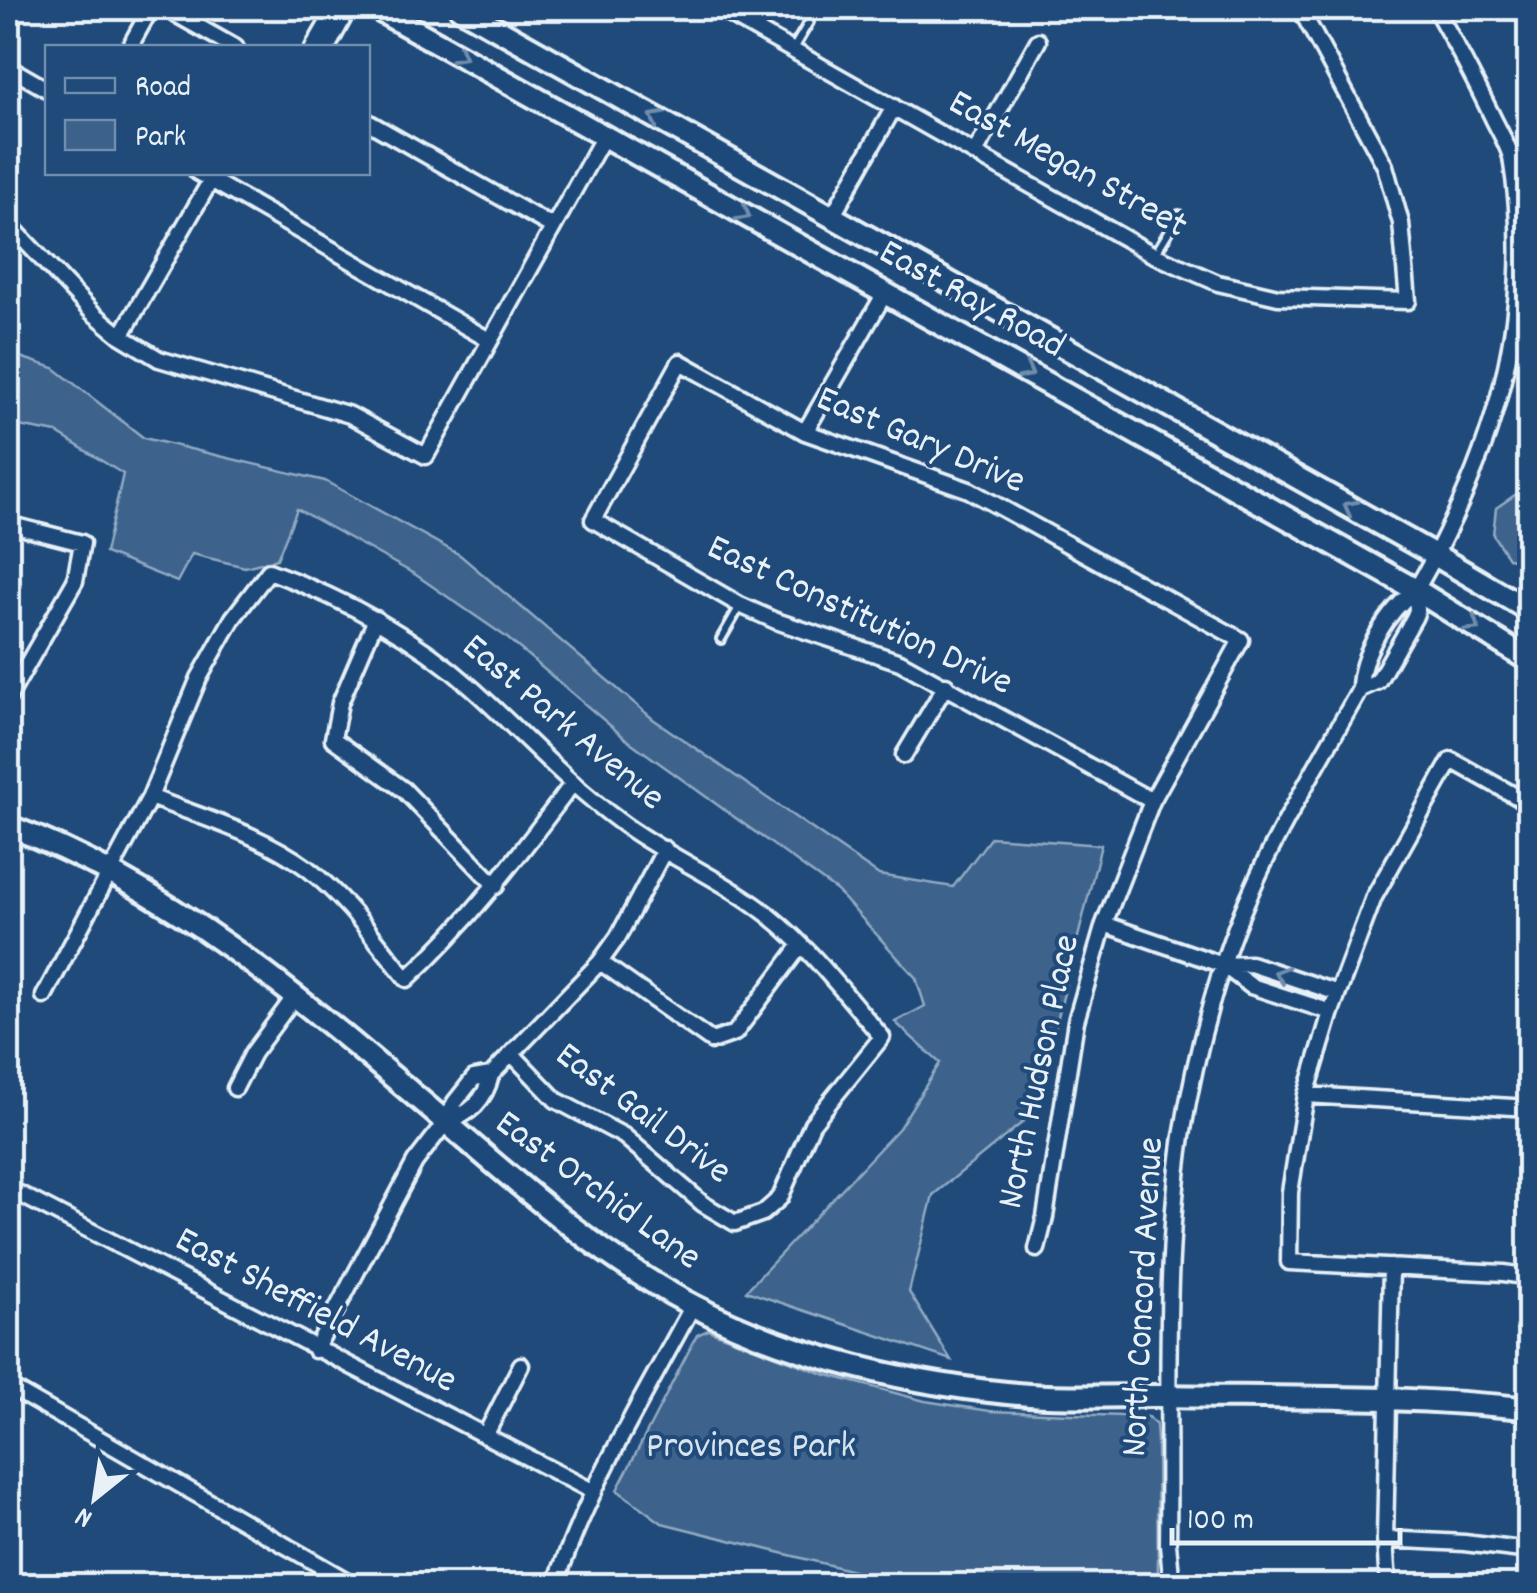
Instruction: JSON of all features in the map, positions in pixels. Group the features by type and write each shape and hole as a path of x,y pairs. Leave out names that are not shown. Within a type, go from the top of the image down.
{"main road":[{"name":"East Ray Road","path":"375,8 1416,590 1530,661"},
{"name":"East Ray Road","path":"460,8 1530,612"},
{"name":"East Orchid Lane","path":"8,826 51,842 110,872 209,930 295,996 585,1237 693,1306 775,1340 838,1360 945,1384 1030,1395 1388,1400 1530,1409"}],"street":[{"path":"131,45 152,8"},
{"path":"165,8 231,45"},
{"path":"315,45 336,8"},
{"path":"330,45 349,8"},
{"name":"East Megan Street","path":"718,8 1154,255 1218,283 1278,297 1408,301 1401,223 1385,166 1300,8"},
{"name":"North Concord Avenue","path":"1172,1586 1168,1544 1172,1248 1182,1137 1222,965 1252,890 1360,689 1360,669 1398,602 1416,590 1478,473 1506,398 1528,298 1525,227 1510,154 1435,8"},
{"path":"975,153 1038,40"},
{"path":"8,67 45,88"},
{"path":"832,218 894,107"},
{"path":"370,123 553,227"},
{"path":"8,223 92,312 159,359 350,415 426,456 604,136"},
{"path":"121,336 204,176 489,340"},
{"path":"805,432 884,292"},
{"name":"East Gary Drive","path":"593,520 680,362 805,432 969,490 1242,640"},
{"name":"East Constitution Drive","path":"593,520 776,621 900,662 1152,801"},
{"path":"8,524 82,544 75,582 8,698"},
{"name":"East Park Avenue","path":"150,797 198,678 233,618 268,572 316,588 376,619 469,685 572,783 621,823 757,906 801,944 882,1037 812,1124 780,1198 762,1214 735,1223"},
{"name":"North Concord Avenue","path":"1360,689 1378,681 1417,611 1416,590"},
{"path":"376,619 340,703 333,739 404,790 496,886"},
{"name":"North Hudson Place","path":"1036,1249 1045,1218 1076,1021 1104,924 1152,801 1242,640"},
{"path":"904,754 946,686"},
{"path":"1530,804 1451,760 1374,898 1331,1012 1306,1095 1290,1192 1289,1262 1530,1277"},
{"path":"44,996 150,797 268,844 308,869 344,902 407,978 451,939 496,886 572,783"},
{"path":"315,1350 415,1162 446,1122 454,1102 474,1078 491,1075 513,1054 600,962 618,937 665,849"},
{"path":"1104,924 1222,965 1251,986 1331,1012"},
{"path":"600,962 712,1042 735,1033 801,944"},
{"path":"1222,965 1251,964 1338,993"},
{"path":"236,1088 253,1053 295,996"},
{"name":"East Gail Drive","path":"513,1054 556,1100 624,1136 702,1204 735,1223"},
{"path":"1306,1095 1530,1108"},
{"name":"East Sheffield Avenue","path":"8,1188 594,1492"},
{"path":"1388,1586 1385,1539 1391,1267"},
{"path":"555,1586 568,1546 594,1492 693,1306"},
{"path":"485,1436 521,1365"},
{"path":"8,1386 356,1586"},
{"path":"1385,1539 1530,1551"}],"lane":[{"path":"793,50 808,22"},
{"path":"1154,255 1178,215"},
{"path":"721,640 740,604"}],"green space":[{"path":"8,353 54,368 144,438 325,481 460,555 653,719 879,875 953,887 991,837 1101,845 1034,1113 933,1195 909,1292 951,1360 746,1291 899,1128 940,1063 895,1022 925,1006 916,978 837,891 626,739 506,637 416,575 297,509 277,559 245,567 192,554 177,582 105,553 123,474 57,433 8,424"},
{"path":"1528,486 1529,561 1508,558 1493,535 1496,508"},
{"name":"Provinces Park","path":"708,1330 824,1374 925,1401 990,1411 1148,1417 1156,1425 1157,1440 1158,1585 867,1585 869,1575 662,1523 617,1490 697,1335"}]}
